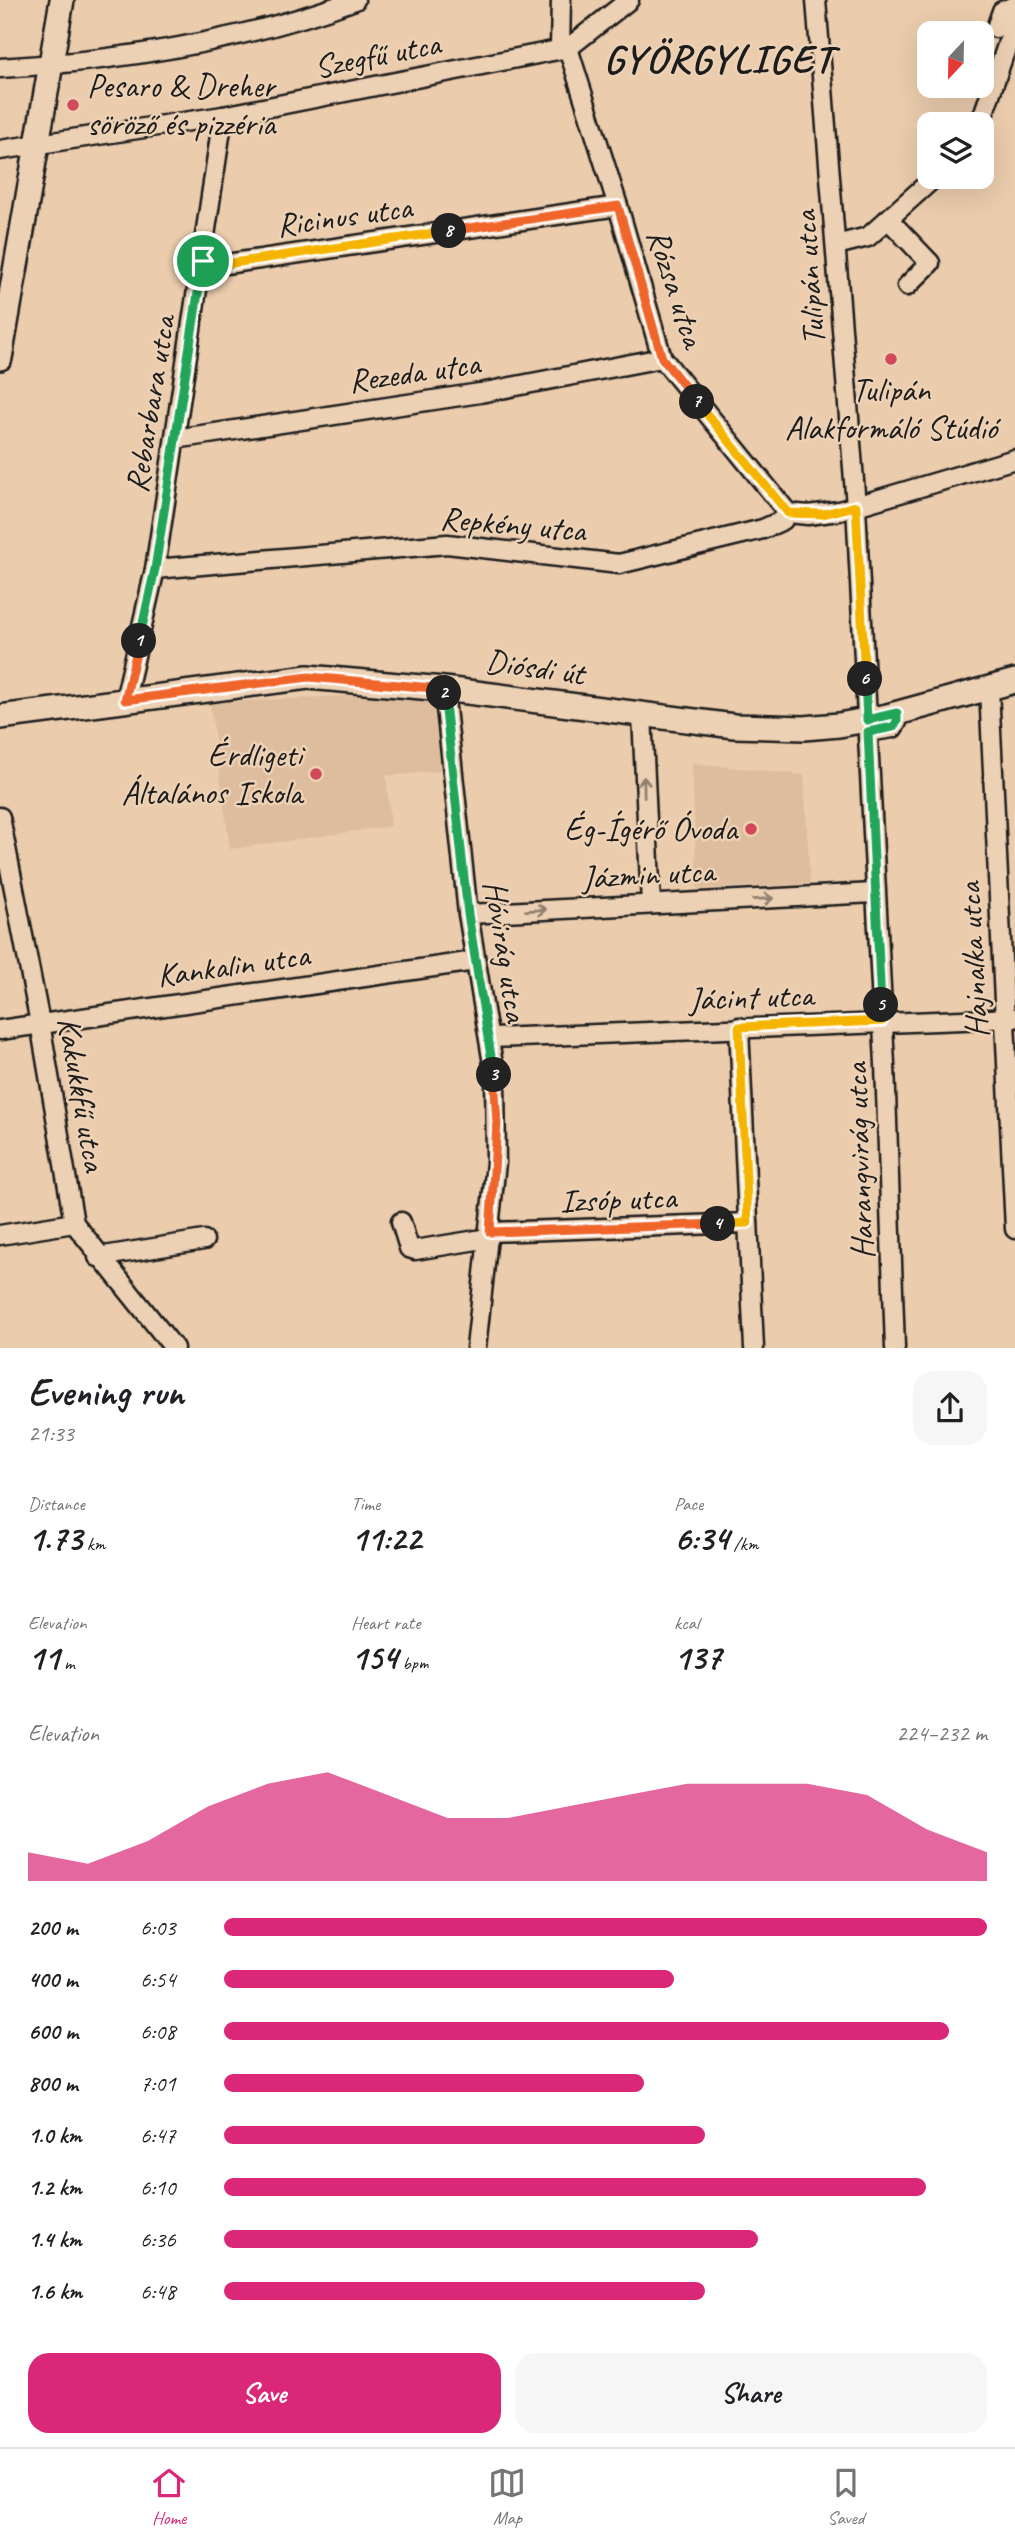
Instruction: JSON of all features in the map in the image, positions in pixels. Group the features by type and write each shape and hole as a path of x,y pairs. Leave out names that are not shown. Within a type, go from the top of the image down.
{"main road":[{"path":"0,358 62,0"},
{"name":"Diósdi út","path":"0,717 309,677 444,689 642,715 778,728 868,726 897,713 1015,681"}],"street":[{"path":"0,68 51,65 213,42 355,0"},
{"name":"Rózsa utca","path":"561,0 564,48 618,206 662,358 788,513"},
{"name":"Szegfű utca","path":"0,150 223,116 564,48 629,0"},
{"name":"Tulipán utca","path":"816,0 856,506 868,726"},
{"path":"996,28 1002,11 1015,6"},
{"path":"984,112 1015,22"},
{"name":"Rebarbara utca","path":"125,700 155,569 223,116"},
{"path":"836,246 867,237 922,189"},
{"name":"Ricinus utca","path":"203,261 226,264 618,206"},
{"path":"888,219 930,263 907,286"},
{"name":"Rezeda utca","path":"175,439 480,393 662,358"},
{"path":"788,513 823,514 1015,459"},
{"name":"Repkény utca","path":"155,569 447,544 619,564 763,529 783,520 788,513"},
{"name":"Hajnalka utca","path":"989,688 1011,1018 1015,1229"},
{"name":"Hóvirág utca","path":"444,689 468,914 491,1038 497,1124 490,1235 476,1348"},
{"path":"642,715 651,904"},
{"name":"Harangvirág utca","path":"868,726 895,1348"},
{"name":"Kakukkfű utca","path":"0,817 40,1023 74,1223 98,1257 174,1348"},
{"name":"Jázmin utca","path":"468,914 874,893"},
{"name":"Kankalin utca","path":"0,1030 250,997 475,961"},
{"name":"Jácint utca","path":"491,1038 1011,1018"},
{"path":"739,1027 754,1348"},
{"name":"Izsóp utca","path":"401,1222 405,1241 409,1248 415,1250 490,1235 748,1223"},
{"path":"0,1235 74,1223"},
{"path":"98,1257 204,1240"}],"shaded area":[{"name":"Érdligeti Általános Iskola","path":"341,696 434,699 440,771 386,776 391,826 230,849 210,703"},
{"name":"Ég-Ígérő Óvoda","path":"692,763 804,775 810,884 697,889"}],"place":[{"name":"Pesaro & Dreher söröző és pizzéria","path":"73,105"},
{"name":"Tulipán Alakformáló Stúdió","path":"891,359"},
{"name":"Érdligeti Általános Iskola","path":"316,774"},
{"name":"Ég-Ígérő Óvoda","path":"751,829"}],"district":[{"name":"GYÖRGYLIGET","path":"719,59"}],"route":[{"path":"618,206 662,358 788,513 823,514 856,506 867,720 897,713 897,722 893,727 868,732 882,1021 739,1027 748,1223 490,1232 496,1163 495,1076 491,1038 468,914 450,769 444,689 309,677 125,700 155,569 203,261 226,264 618,206"}]}
